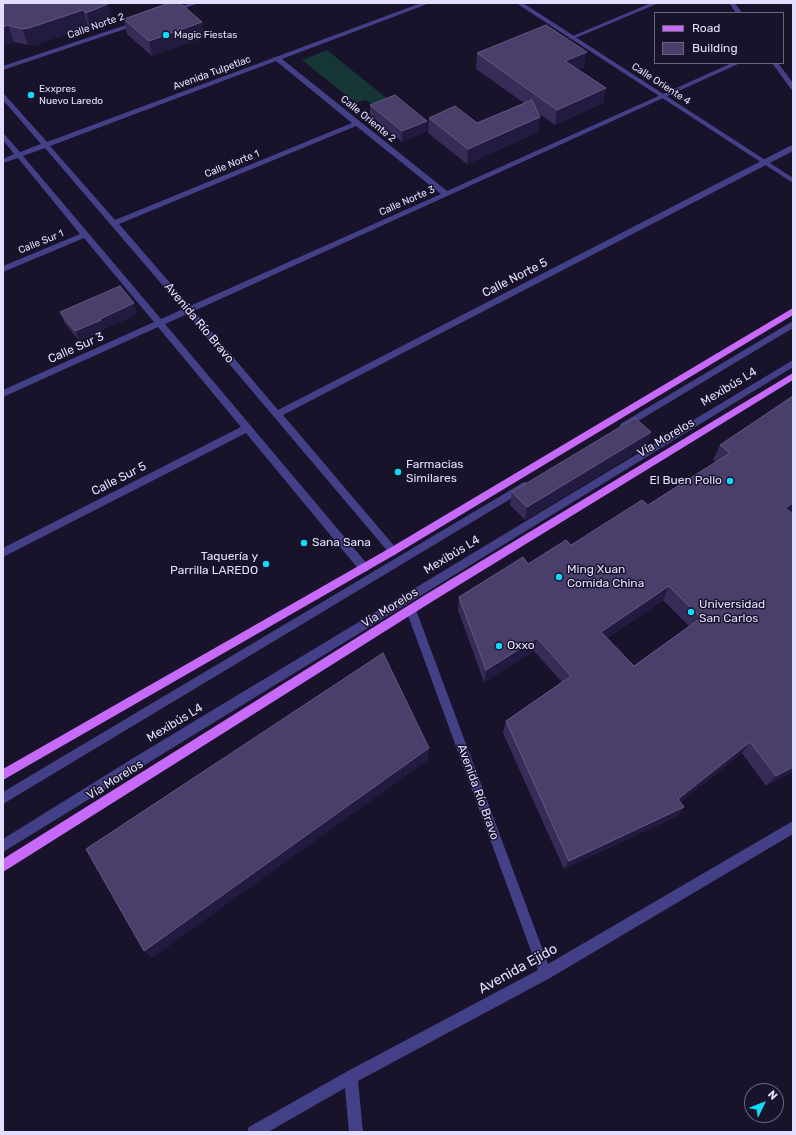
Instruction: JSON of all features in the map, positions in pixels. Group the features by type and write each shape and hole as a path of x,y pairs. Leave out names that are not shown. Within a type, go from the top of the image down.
{"main road":[{"path":"3,775 393,551 793,311"},
{"name":"Vía Morelos","path":"3,866 411,610 793,376"}],"street":[{"path":"167,13 196,3"},
{"name":"Avenida Tulpetlac","path":"3,161 427,3"},
{"name":"Calle Oriente 4","path":"518,3 793,181"},
{"path":"571,38 656,3"},
{"path":"732,3 738,12"},
{"name":"Calle Norte 2","path":"3,68 144,20"},
{"name":"Calle Oriente 2","path":"277,59 446,194"},
{"name":"Calle Norte 3","path":"160,323 735,64"},
{"path":"776,64 793,88"},
{"name":"Avenida Río Bravo","path":"3,96 114,223 393,551"},
{"name":"Calle Norte 1","path":"114,223 357,123"},
{"path":"3,136 364,568"},
{"name":"Calle Norte 5","path":"276,415 793,148"},
{"name":"Calle Sur 1","path":"3,269 86,234"},
{"name":"Calle Sur 3","path":"3,394 160,323"},
{"name":"Mexibús L4","path":"618,429 793,324"},
{"name":"Mexibús L4","path":"3,846 146,757 793,363"},
{"name":"Calle Sur 5","path":"3,553 247,428"},
{"name":"Mexibús L4","path":"3,798 531,481"},
{"name":"Avenida Río Bravo","path":"411,610 545,973"},
{"name":"Avenida Ejido","path":"254,1132 351,1077 545,973 793,827"},
{"path":"351,1077 356,1132"}],"green space":[{"path":"327,50 395,105 380,111 366,100 356,103 302,60"}],"building":[{"path":"3,3 108,4 86,13 83,10 22,29 8,25 3,27"},
{"path":"169,3 180,3 202,22 149,41 124,19"},
{"path":"546,25 587,52 565,61 606,88 557,110 477,53"},
{"path":"395,95 427,121 402,131 370,105"},
{"path":"532,100 540,117 468,149 429,118 455,106 477,123"},
{"path":"120,286 134,303 100,319 101,320 75,331 60,312"},
{"path":"793,396 793,503 785,508 793,514 793,767 776,776 750,742 678,799 684,807 569,861 506,721 571,676 537,638 486,670 459,597 523,557 528,564 566,540 571,545 642,500 648,505 730,453 720,445","holes":["669,586 701,618 634,666 601,632"]},
{"path":"635,418 651,432 527,507 512,492"},
{"path":"383,653 429,748 144,951 86,849"}],"place":[{"name":"Magic Fiestas","path":"166,35"},
{"name":"Exxpres Nuevo Laredo","path":"31,95"},
{"name":"Farmacias Similares","path":"398,472"},
{"name":"El Buen Pollo","path":"730,481"},
{"name":"Sana Sana","path":"304,543"},
{"name":"Taquería y Parrilla LAREDO","path":"266,564"},
{"name":"Ming Xuan Comida China","path":"559,577"},
{"name":"Universidad San Carlos","path":"691,612"},
{"name":"Oxxo","path":"499,646"}]}
